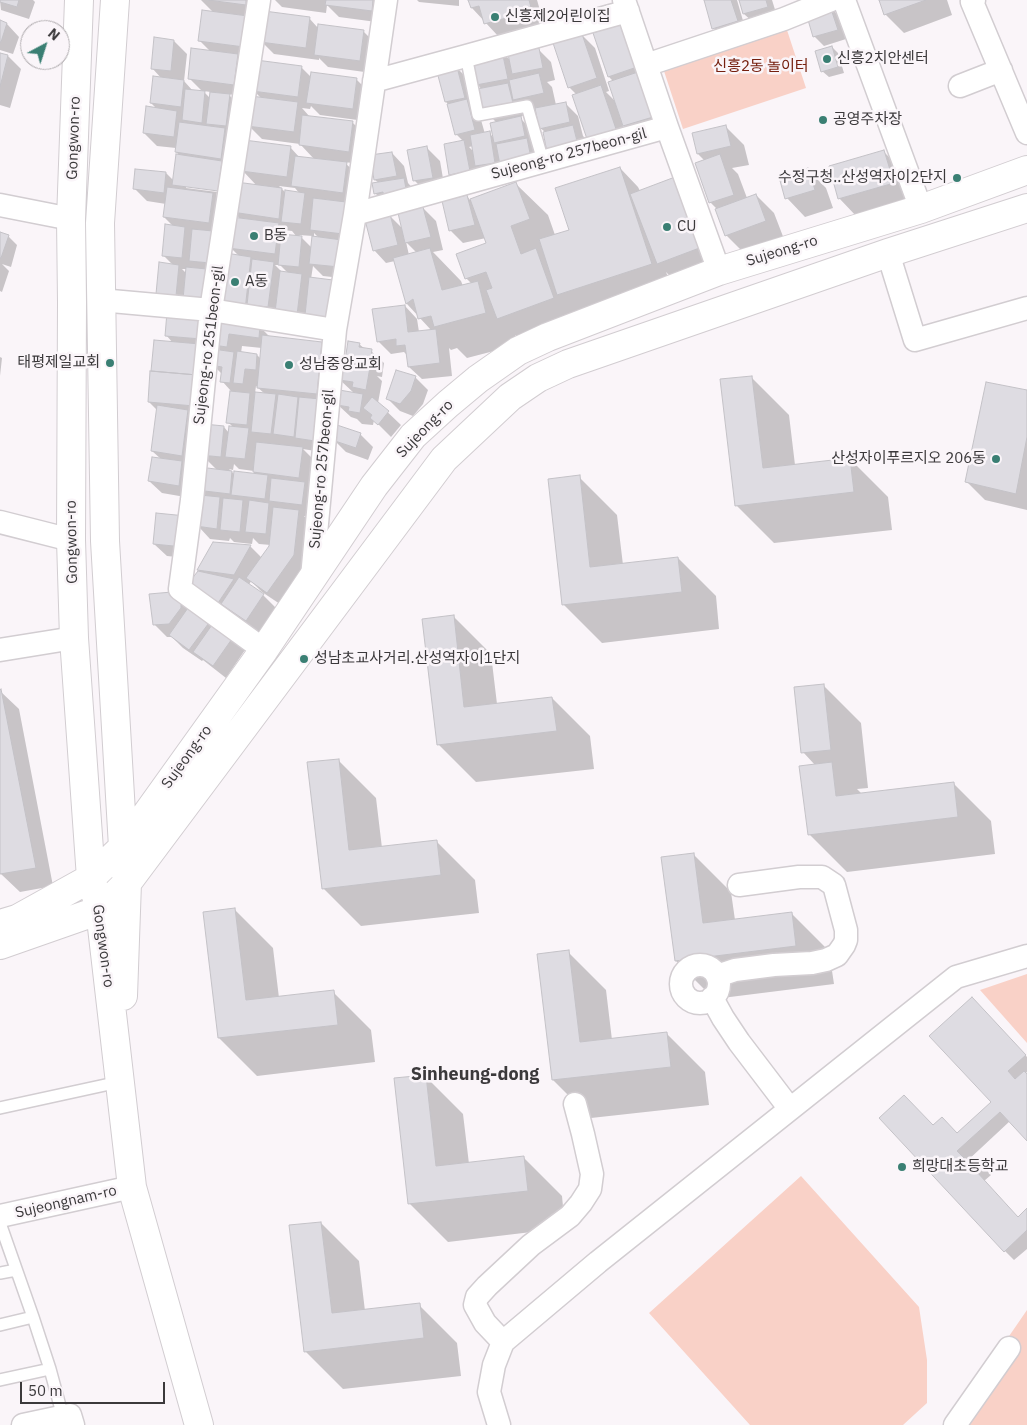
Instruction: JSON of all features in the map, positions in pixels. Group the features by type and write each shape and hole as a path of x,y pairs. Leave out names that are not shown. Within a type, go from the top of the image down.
{"main road":[{"name":"Gongwon-ro","path":"79,0 71,219 70,540 74,638 91,878 100,910 132,1187 199,1425"},
{"name":"Gongwon-ro","path":"115,0 100,223 100,300 105,541 123,847 127,883 119,1082"},
{"name":"Sujeong-ro","path":"0,924 17,919 91,878 123,847 264,650 374,486 413,436 478,378 518,352 548,336 719,271 921,209 1027,170"},
{"name":"Sujeong-ro","path":"0,945 100,910 127,883 444,459 510,397 538,378 568,364 888,253 1027,208"}],"street":[{"name":"Sujeong-ro 251beon-gil","path":"259,0 211,310 192,500 180,589 264,650"},
{"name":"Sujeong-ro 257beon-gil","path":"312,577 335,330 355,214 386,0"},
{"path":"646,65 784,19 831,0"},
{"path":"844,0 921,209"},
{"path":"974,0 972,2 1027,133"},
{"path":"374,81 466,56 626,6 719,271"},
{"path":"960,86 1000,70"},
{"name":"Sujeong-ro 257beon-gil","path":"355,214 667,127"},
{"path":"0,205 71,219"},
{"path":"888,253 915,340 1027,308"},
{"path":"100,300 211,310 335,330"},
{"path":"0,522 70,540"},
{"path":"0,650 74,638"},
{"path":"717,976 734,970 826,960 837,955 846,940 846,930 834,884 822,877 799,877 739,885"},
{"path":"499,1425 489,1392 494,1366 503,1342 598,1262 956,977 1027,956"},
{"path":"697,965 703,965 709,967 717,976 718,988 712,998 701,1002 694,1002 684,994 681,982 686,970 697,965"},
{"path":"712,998 739,1042 790,1109"},
{"path":"503,1342 485,1324 475,1305 478,1297 487,1286 531,1245 570,1216 590,1189 592,1174 575,1104"},
{"name":"Sujeongnam-ro","path":"0,1216 132,1187"},
{"path":"955,1425 1009,1348"},
{"path":"23,1425 69,1419"}],"lane":[{"path":"466,56 478,115 527,106 542,161"},
{"path":"0,1108 119,1082"},
{"path":"0,1223 69,1419"},
{"path":"0,1273 16,1270"},
{"path":"0,1325 33,1317"},
{"path":"0,1380 50,1369"}],"green space":[{"name":"신흥2동 놀이터","path":"785,24 806,88 683,129 662,65"},
{"path":"1027,974 1027,1043 980,990"},
{"path":"801,1176 919,1307 927,1360 927,1403 903,1425 750,1425 649,1313"},
{"path":"1027,1310 1027,1425 948,1425"}],"building":[{"path":"0,0 19,0 17,7 0,2"},
{"path":"208,0 246,0 246,5"},
{"path":"326,0 373,0 372,11 325,5"},
{"name":"신흥제2어린이집","path":"468,0 529,0 532,11 484,24 479,6 471,8"},
{"path":"704,0 731,0 738,21 712,29"},
{"path":"739,0 766,0 768,7 743,14"},
{"path":"879,0 926,0 884,15"},
{"path":"830,6 838,30 813,37 806,13"},
{"path":"202,10 248,16 244,47 198,41"},
{"path":"264,11 310,17 306,48 260,42"},
{"path":"0,20 7,23 1,42 0,42"},
{"path":"622,23 637,67 608,77 593,33"},
{"path":"318,24 364,30 360,61 314,55"},
{"path":"582,34 597,78 568,88 553,43"},
{"path":"154,37 174,40 171,71 151,69"},
{"name":"신흥2치안센터","path":"832,46 838,67 821,72 815,51"},
{"path":"191,48 238,54 234,85 188,79"},
{"path":"539,48 543,68 512,74 508,54"},
{"path":"502,51 508,79 476,85 472,65 488,62 486,54"},
{"path":"0,53 8,55 0,87"},
{"path":"256,60 302,66 298,97 252,91"},
{"path":"457,67 465,98 445,102 437,72"},
{"path":"311,72 357,78 353,109 306,103"},
{"path":"638,72 653,117 623,126 608,82"},
{"path":"539,73 544,93 513,100 509,80"},
{"path":"153,76 184,80 181,107 150,103"},
{"path":"508,83 513,103 482,110 477,89"},
{"path":"601,85 616,129 587,139 572,95"},
{"path":"185,89 205,91 202,123 182,120"},
{"path":"210,92 230,94 226,126 206,124"},
{"path":"251,96 298,102 294,132 247,126"},
{"path":"467,99 475,130 455,135 447,104"},
{"path":"566,102 570,122 539,129 535,108"},
{"path":"146,106 177,111 174,137 143,133"},
{"path":"302,115 353,121 349,152 299,145"},
{"path":"521,116 525,136 494,143 490,123"},
{"path":"179,122 225,128 221,159 175,152"},
{"path":"573,125 578,145 547,152 543,132"},
{"path":"726,125 731,146 697,154 692,133"},
{"path":"490,131 495,163 475,166 470,135"},
{"path":"527,138 531,158 500,165 496,144"},
{"path":"244,140 291,146 287,177 241,171"},
{"path":"464,140 470,171 449,175 444,144"},
{"path":"427,146 433,178 413,181 407,150"},
{"path":"884,150 894,183 838,199 829,166"},
{"path":"392,152 397,176 374,180 370,155"},
{"path":"176,154 222,161 218,191 172,185"},
{"path":"720,154 734,195 709,203 695,163"},
{"path":"295,156 347,162 343,193 291,186"},
{"path":"620,167 652,264 557,295 539,239 569,230 555,188"},
{"path":"808,168 815,190 785,199 779,177"},
{"path":"135,169 166,172 164,193 133,189"},
{"path":"675,177 702,247 657,264 630,194"},
{"path":"404,178 407,194 384,198 383,192 374,194 372,183"},
{"path":"236,182 282,188 279,219 232,212"},
{"path":"516,182 530,219 511,226 521,254 536,248 554,298 497,319 486,290 492,288 486,272 465,279 456,254 486,243 470,199"},
{"path":"167,187 213,193 209,223 163,217"},
{"path":"285,190 305,193 301,224 281,222"},
{"path":"756,194 766,221 725,236 715,209"},
{"path":"467,195 475,225 449,231 442,201"},
{"path":"313,198 346,202 343,234 310,230"},
{"path":"423,207 431,237 405,243 398,213"},
{"path":"390,214 398,245 373,251 365,220"},
{"name":"B동","path":"232,217 279,223 275,254 228,248"},
{"path":"165,224 185,227 182,258 162,256"},
{"path":"192,229 213,231 210,263 189,261"},
{"path":"0,232 9,235 1,258 0,258"},
{"path":"281,234 302,236 299,267 278,265"},
{"path":"312,236 342,240 339,267 309,264"},
{"path":"430,248 442,290 478,281 486,313 434,327 431,316 418,319 413,299 406,304 393,258"},
{"name":"A동","path":"226,253 251,257 245,310 219,307"},
{"path":"252,259 274,262 268,307 247,305"},
{"path":"159,262 179,265 176,296 156,294"},
{"path":"186,267 207,269 203,301 183,299"},
{"path":"280,271 302,274 297,315 275,312"},
{"path":"309,277 333,280 329,318 305,315"},
{"path":"405,305 408,332 436,329 440,363 408,367 405,345 396,346 396,339 377,342 372,309"},
{"path":"167,312 203,315 201,339 165,336"},
{"path":"216,320 260,326 259,338 229,334 227,347 213,345"},
{"name":"성남중앙교회","path":"262,335 322,342 317,394 257,388"},
{"path":"154,340 200,344 197,375 151,371"},
{"path":"348,341 360,343 359,347 372,349 370,365 345,361"},
{"path":"213,349 234,352 230,383 220,382 222,367 211,365"},
{"path":"237,351 257,354 256,370 245,369 243,384 233,383"},
{"path":"342,363 370,367 366,390 352,387 353,382 339,380"},
{"path":"396,370 416,376 411,391 400,404 386,399"},
{"path":"150,371 197,375 194,406 148,402"},
{"path":"752,376 763,468 850,458 854,492 735,506 720,379"},
{"name":"산성자이푸르지오 206동","path":"986,382 1027,390 1027,437 1016,494 965,482"},
{"path":"339,390 363,394 360,413 348,411 349,407 337,405"},
{"path":"230,391 250,393 247,425 226,423"},
{"path":"255,392 276,394 271,434 251,432"},
{"path":"278,394 298,397 294,437 273,434"},
{"path":"299,397 320,399 315,441 295,438"},
{"path":"372,397 389,411 378,425 370,418 372,415 363,408"},
{"path":"157,405 188,410 182,456 151,451"},
{"path":"204,424 224,426 221,457 200,455"},
{"path":"337,425 361,433 356,448 332,440"},
{"path":"229,426 249,428 245,459 225,457"},
{"path":"256,442 303,447 299,478 253,472"},
{"path":"152,457 182,461 179,486 148,481"},
{"path":"199,467 232,471 230,494 196,490"},
{"path":"234,471 268,475 265,499 231,495"},
{"path":"580,475 590,567 678,557 682,592 562,605 548,479"},
{"path":"271,478 305,482 302,505 269,501"},
{"path":"200,495 220,497 217,529 196,526"},
{"path":"223,498 243,500 240,532 220,530"},
{"path":"249,500 269,503 266,534 245,532"},
{"path":"273,507 299,510 294,555 267,593 246,578 269,546"},
{"path":"156,513 186,516 184,547 153,544"},
{"path":"213,542 251,545 234,575 197,570"},
{"path":"198,571 234,579 216,606 187,585"},
{"path":"239,577 264,594 246,621 221,604"},
{"path":"172,592 181,600 181,608 169,624 153,625 149,594"},
{"path":"190,605 211,620 189,650 169,635"},
{"path":"454,615 464,707 552,697 557,731 437,745 422,619"},
{"path":"214,622 234,636 213,666 193,652"},
{"path":"824,684 831,750 801,753 794,687"},
{"path":"0,690 36,868 0,874"},
{"path":"339,759 349,850 437,840 441,875 322,889 307,762"},
{"path":"832,762 836,796 954,782 958,817 808,835 799,766"},
{"path":"694,853 703,923 792,912 796,946 675,961 661,857"},
{"path":"235,908 246,1000 334,990 338,1025 218,1038 203,912"},
{"path":"569,950 580,1042 667,1032 671,1067 552,1080 537,954"},
{"path":"972,997 1026,1055 1008,1071 1015,1079 1024,1071 1027,1074 1027,1141 1000,1112 957,1151 970,1164 976,1158 982,1165 976,1171 1018,1217 1027,1208 1027,1230 1004,1252 879,1118 904,1095 933,1125 942,1117 957,1133 991,1102 929,1036"},
{"path":"426,1075 436,1166 524,1156 528,1191 408,1204 394,1078"},
{"path":"321,1222 332,1313 420,1303 424,1338 304,1352 289,1225"}],"place":[{"name":"신흥제2어린이집","path":"495,17"},
{"name":"신흥2치안센터","path":"827,59"},
{"name":"공영주차장","path":"823,120"},
{"name":"수정구청..산성역자이2단지","path":"957,178"},
{"name":"CU","path":"667,227"},
{"name":"B동","path":"254,236"},
{"name":"A동","path":"235,282"},
{"name":"태평제일교회","path":"110,363"},
{"name":"성남중앙교회","path":"289,365"},
{"name":"산성자이푸르지오 206동","path":"996,459"},
{"name":"성남초교사거리.산성역자이1단지","path":"304,659"},
{"name":"희망대초등학교","path":"902,1167"}],"district":[{"name":"Sinheung-dong","path":"475,1075"}]}
